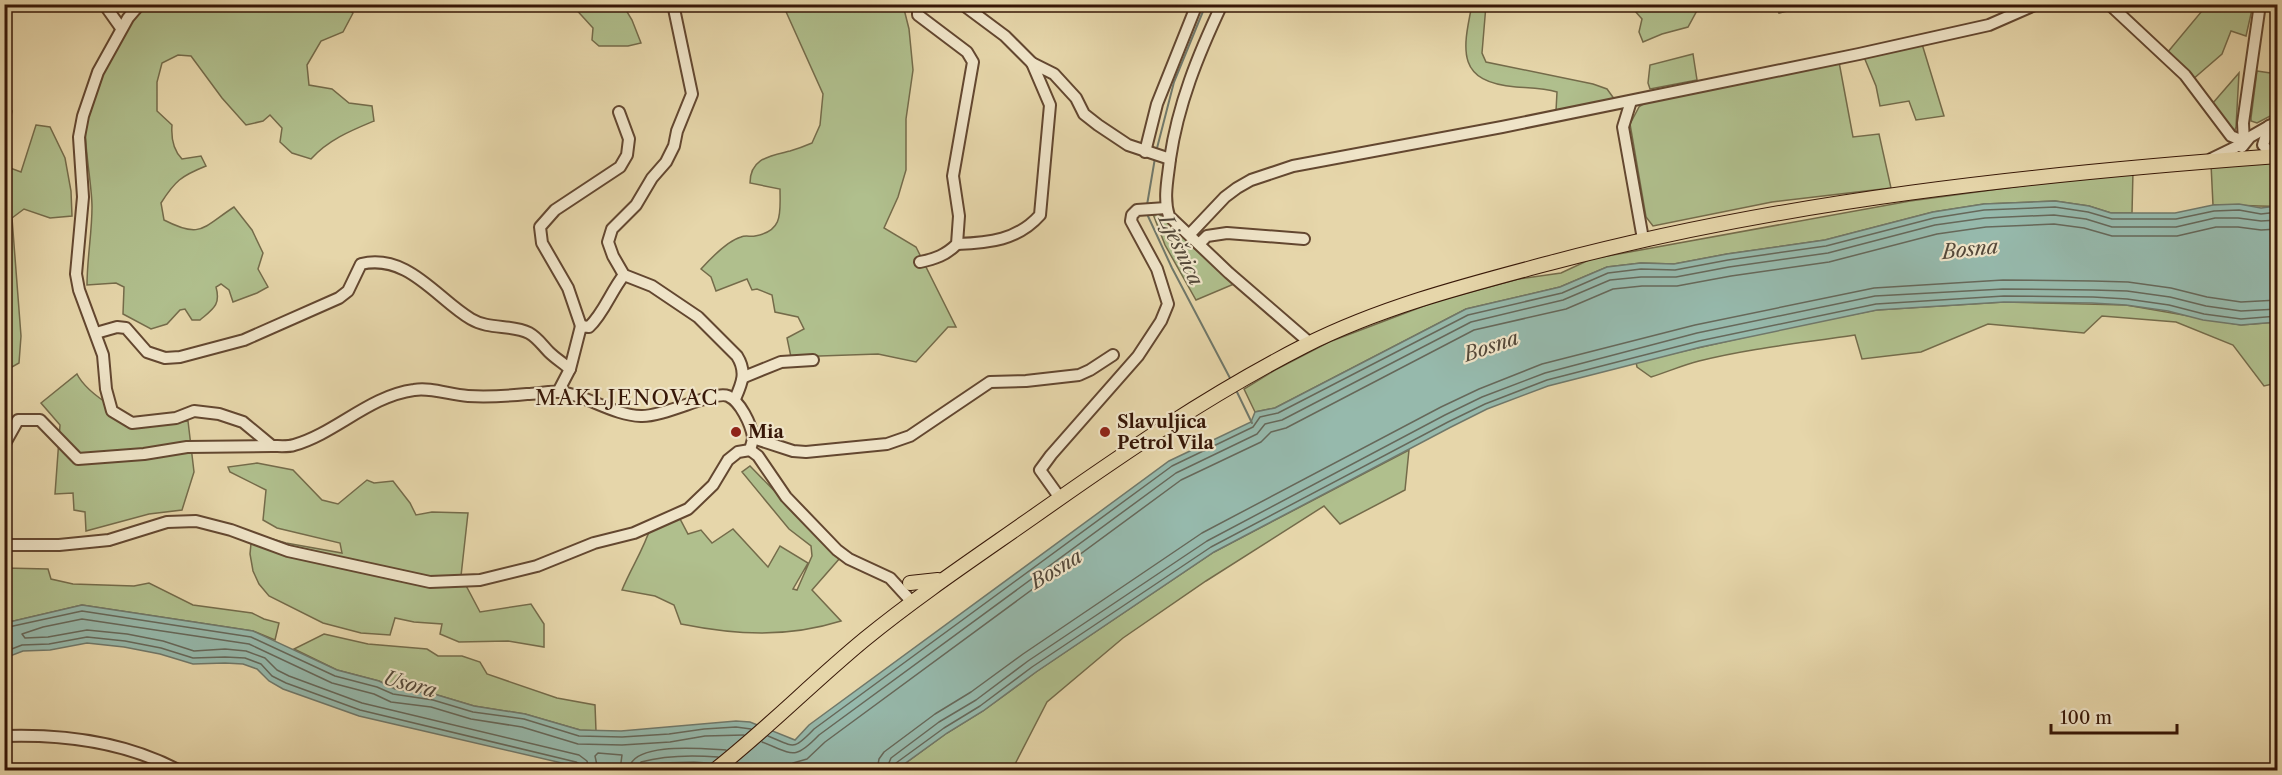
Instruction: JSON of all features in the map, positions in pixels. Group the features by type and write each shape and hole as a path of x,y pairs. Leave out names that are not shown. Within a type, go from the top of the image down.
{"main road":[{"path":"715,771 863,641 945,577 1172,421 1248,375 1310,343 1401,307 1477,282 1643,239 1806,208 2036,176 2275,156"},
{"path":"910,584 945,577"}],"street":[{"path":"104,4 122,28"},
{"path":"140,4 109,48 90,89 80,137 83,197 76,274 103,355 106,389 112,411 132,423 176,418 194,411 219,414 243,422 272,446"},
{"path":"673,4 692,94 666,162 652,178 636,205 612,229 608,242 624,275 652,286 698,317 737,356 744,377 735,399"},
{"path":"918,4 918,15 967,52 973,62 953,176 959,216 957,244 949,252 936,259 920,262"},
{"path":"962,4 1005,36 1032,63 1054,74 1076,98 1084,114 1098,125 1128,145 1166,158"},
{"path":"1147,152 1157,104 1197,4"},
{"path":"1160,208 1166,158 1187,83 1222,4"},
{"path":"1190,234 1225,196 1237,188 1251,180 1293,166 1631,101 1989,25 2037,4"},
{"path":"2109,4 2185,75 2231,136 2243,142"},
{"path":"2238,159 2243,142 2243,123 2260,4"},
{"path":"957,244 982,244 1013,236 1031,225 1040,215 1050,105 1032,63"},
{"path":"1631,101 1623,126 1643,239"},
{"path":"558,392 570,369 580,326 568,288 542,243 540,227 555,210 620,167 627,155 629,139 619,112"},
{"path":"2206,161 2273,123"},
{"path":"2273,123 2263,145 2275,156"},
{"path":"1060,498 1040,470 1138,356 1161,321 1168,304 1157,269 1131,220 1137,210 1160,208 1229,273 1310,343"},
{"path":"1199,243 1207,236 1227,233 1304,239"},
{"path":"96,333 117,327 126,328 147,352 165,358 180,357 244,340 339,298 348,291 361,264 376,261 408,271 472,320 492,327 527,332 570,369"},
{"path":"580,326 589,327 596,320 611,292 624,275"},
{"path":"753,438 799,452 887,444 910,436 990,382 1026,381 1079,375 1113,355"},
{"path":"744,377 781,362 813,360"},
{"path":"4,445 18,420 40,420 78,459 144,454 187,447 292,446 319,436 347,417 394,396 414,390 478,396 558,392 583,397 624,415 643,417 665,414 712,395 724,394 735,399 745,417 753,438 750,450"},
{"path":"4,544 59,545 109,540 167,522 196,521 231,530 288,551 430,582 480,580 537,566 594,543 634,533 688,509 713,485 728,460 738,452 750,450 758,456 786,497 837,550 849,559 890,578 910,584 916,591 914,601"},
{"path":"890,578 914,601"},
{"path":"4,736 36,735 78,738 157,759 178,771"}],"green space":[{"path":"244,4 276,9 317,11 342,5 353,13 343,32 321,41 307,65 309,85 332,89 349,103 372,106 374,121 332,141 311,159 292,153 280,142 282,128 270,115 263,121 246,125 222,98 191,56 178,55 162,63 157,82 157,111 172,125 173,144 182,159 201,156 206,166 184,176 170,189 161,203 164,220 176,226 194,230 208,225 234,207 252,230 263,253 258,269 268,287 233,302 229,290 221,284 216,287 215,306 200,320 192,320 185,309 180,310 167,324 151,329 123,314 124,287 116,283 87,285 92,207 85,128 88,106 105,67 141,5"},
{"path":"1637,4 1700,5 1688,27 1643,42 1639,32 1642,19 1635,11"},
{"path":"1776,4 1811,5 1779,13"},
{"path":"572,5 623,5 641,43 628,46 599,46 592,40 593,28"},
{"path":"783,5 903,5 909,29 913,70 906,119 906,170 898,197 884,228 916,247 956,327 948,327 916,362 878,354 791,357 787,338 804,329 798,317 775,312 772,295 757,289 752,290 747,279 716,291 711,277 701,269 730,242 743,236 764,233 776,225 780,213 780,189 750,183 753,168 757,163 769,157 812,143 820,125 823,94"},
{"path":"1472,5 1486,5 1482,53 1486,62 1593,84 1607,89 1615,100 1556,111 1557,92 1497,84 1483,79 1468,62 1466,50"},
{"path":"2199,5 2253,5 2246,36 2231,31 2222,54 2192,80 2167,53 2202,11"},
{"path":"1922,44 1944,116 1916,120 1909,101 1880,106 1876,86 1864,57"},
{"path":"1693,54 1697,80 1650,89 1648,83 1650,65"},
{"path":"1839,62 1853,137 1879,134 1891,188 1772,202 1653,226 1646,217 1630,124 1639,107 1645,103"},
{"path":"2257,71 2277,74 2278,112 2257,123 2251,121 2251,118"},
{"path":"2239,73 2236,127 2235,130 2231,130 2212,104"},
{"path":"5,107 12,111 5,148"},
{"path":"36,125 50,127 65,158 71,191 72,216 50,218 24,209 12,218 21,336 19,363 5,371 5,166 21,172"},
{"path":"2277,163 2277,206 2213,205 2211,164"},
{"path":"2133,171 2132,213 2111,213 2089,206 2055,201 1984,204 1933,212 1825,240 1674,264 1641,263 1607,267 1560,287 1466,309 1275,408 1255,412 1244,389 1329,342 1437,301 1518,279 1561,273 1591,259 1910,201"},
{"path":"1153,214 1165,217 1234,284 1196,300 1165,245"},
{"path":"2004,302 2126,305 2241,325 2277,322 2277,383 2264,386 2233,345 2176,322 2102,316 2084,333 1988,324 1921,352 1862,359 1855,335 1718,356 1651,377 1637,367 1636,362 1876,310"},
{"path":"77,374 90,390 122,413 155,424 188,421 194,472 182,510 149,514 86,531 85,512 74,510 73,493 55,494 60,425 41,403"},
{"path":"1409,450 1405,490 1340,524 1324,506 1206,581 1123,638 1047,702 1012,770 896,770 1214,552"},
{"path":"257,463 293,470 322,500 338,504 367,480 374,483 393,481 416,515 432,512 468,513 461,576 480,612 531,604 544,624 544,647 508,641 459,642 440,634 442,624 395,618 390,635 361,633 323,623 269,596 259,584 253,571 250,554 252,533 286,543 342,553 340,543 277,528 263,520 266,490 230,472 228,467"},
{"path":"750,466 840,558 812,590 841,621 781,632 722,631 681,624 674,605 655,596 622,590 651,526 679,517 688,534 701,530 712,543 733,529 768,567 780,546 808,563 793,589 797,590 812,556 811,546 789,529 742,472"},
{"path":"5,568 48,569 51,579 73,584 134,586 149,583 193,605 252,613 279,623 275,640 253,631 82,605 5,623"},
{"path":"324,634 368,644 427,649 438,656 462,656 480,662 487,674 557,698 595,705 596,731 580,730 525,714 474,706 434,694 395,689 379,681 337,670 294,649"}],"water":[{"name":"Bosna","path":"2055,201 2089,206 2111,213 2175,213 2213,205 2239,204 2261,208 2277,206 2277,322 2241,325 2203,320 2168,311 2092,303 2004,302 1877,310 1701,347 1548,386 1487,409 1214,552 896,770 771,770 773,768 694,762 662,763 631,770 592,770 359,716 283,689 269,681 257,669 243,664 193,664 160,654 87,643 50,650 23,651 5,658 5,623 82,605 253,631 337,670 379,681 395,689 434,694 474,706 525,714 580,730 621,731 736,721 750,722 795,740 809,725 1169,461 1251,422 1255,412 1275,408 1466,309 1560,287 1607,267 1641,263 1674,264 1825,240 1933,212 1984,204"}],"waterway":[{"name":"Lješnica","path":"1156,152 1174,82 1206,4"},
{"name":"Lješnica","path":"1147,205 1155,158"},
{"name":"Lješnica","path":"1147,214 1172,268 1231,380"},
{"name":"Lješnica","path":"1236,390 1252,423"}],"place":[{"name":"Mia","path":"736,432"},
{"name":"Slavuljica Petrol Vila","path":"1105,432"}],"district":[{"name":"MAKLJENOVAC","path":"627,398"}],"water label":[{"name":"Usora","path":"410,684"}]}
